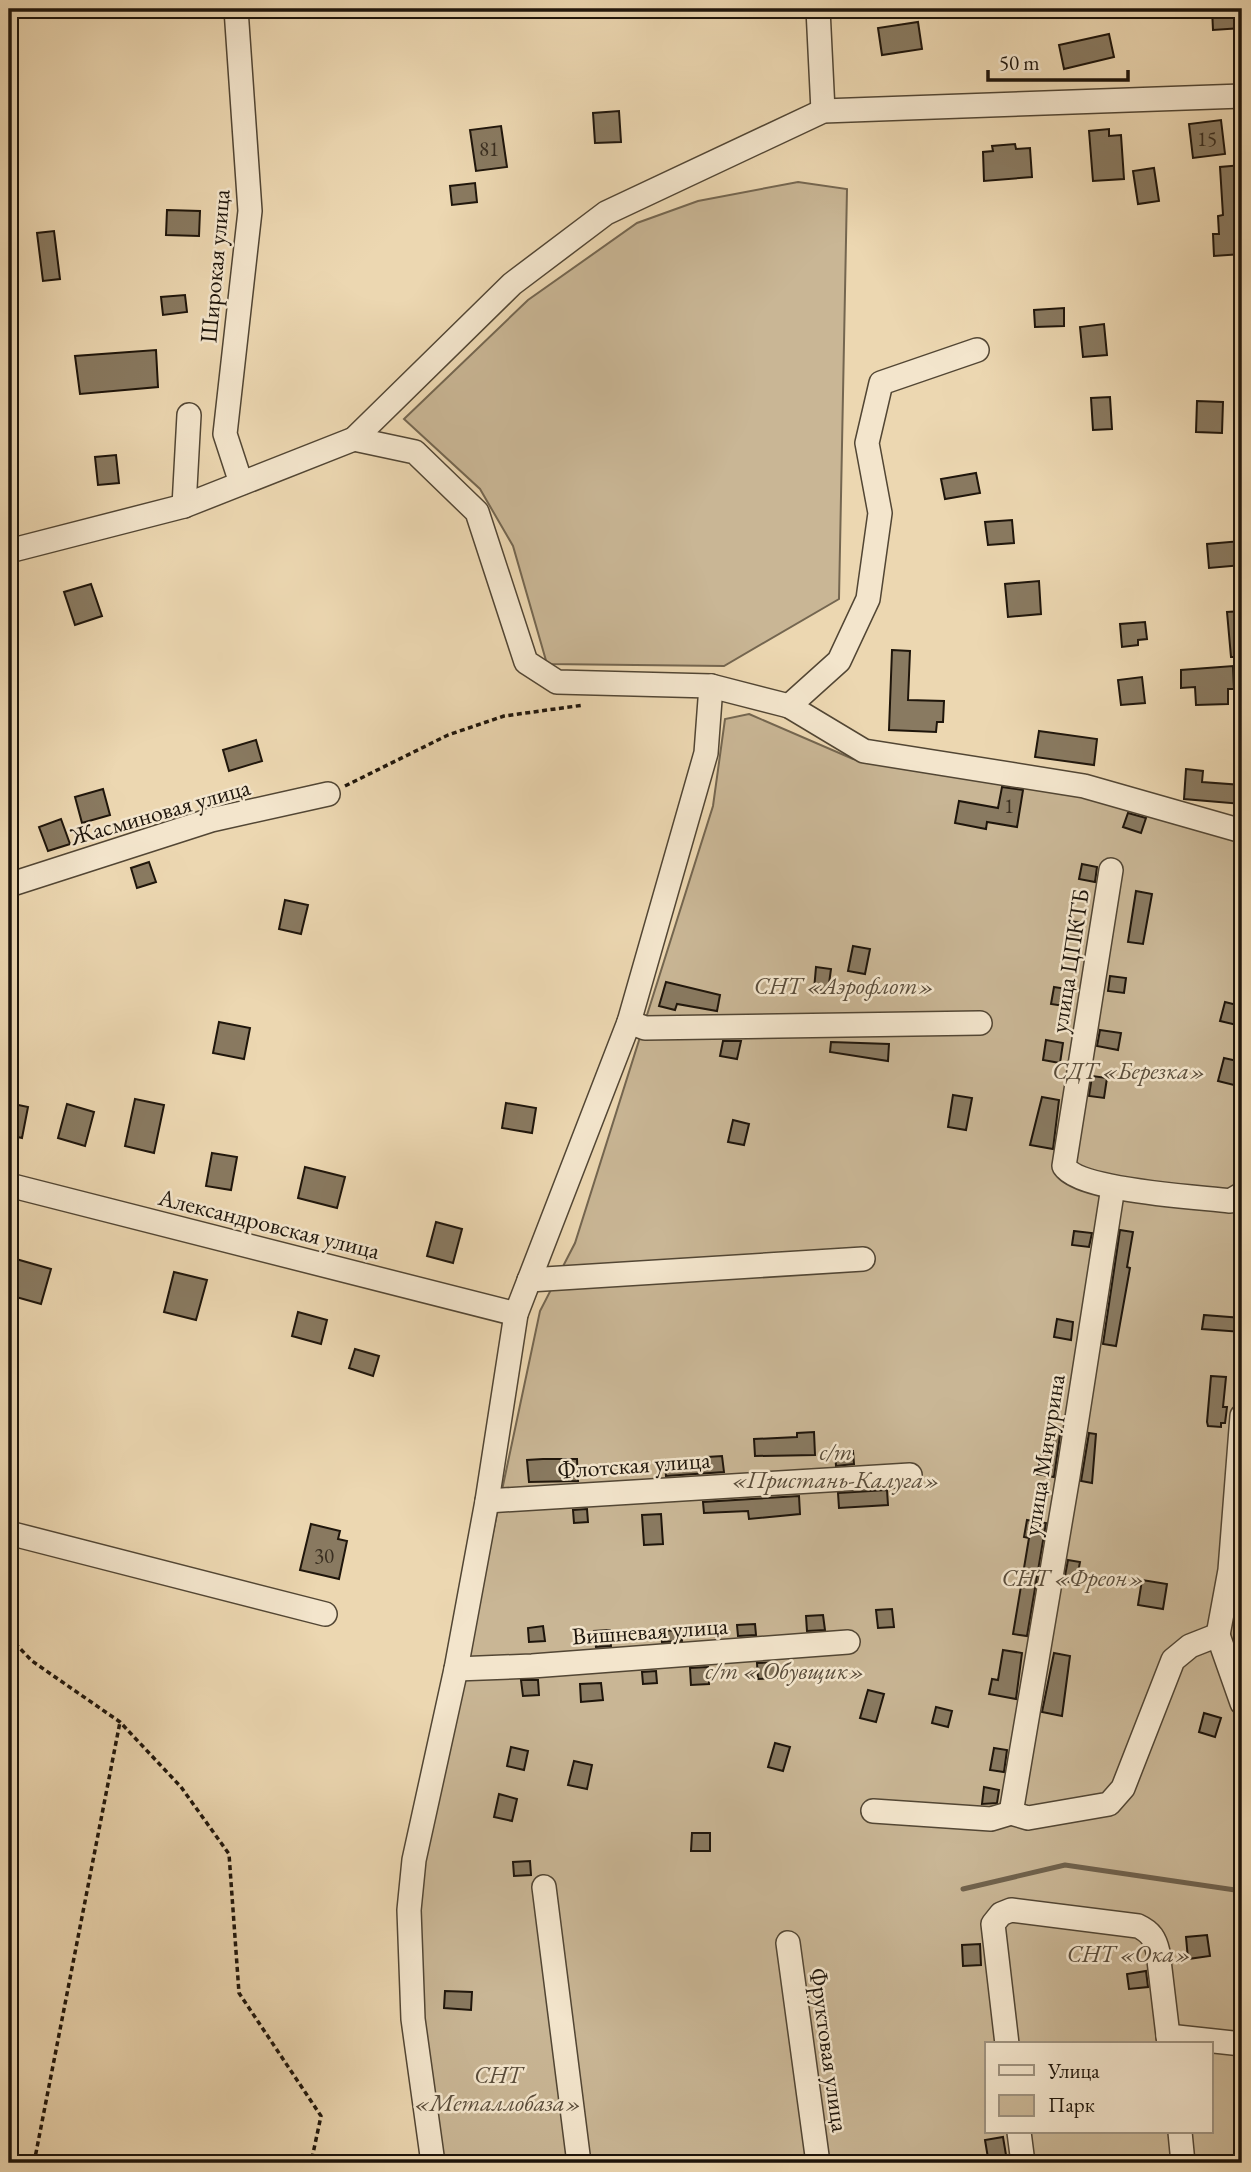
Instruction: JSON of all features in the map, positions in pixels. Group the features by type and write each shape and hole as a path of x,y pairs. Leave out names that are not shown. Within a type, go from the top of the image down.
{"street":[{"name":"Широкая улица","path":"236,9 250,211 225,434 241,483"},
{"path":"818,9 823,111"},
{"path":"9,551 184,506 354,439 512,284 607,213 823,111 1242,96"},
{"path":"789,706 839,660 868,599 880,513 867,443 881,383 977,350"},
{"path":"184,506 189,415"},
{"path":"354,439 415,452 477,512 526,662 557,682 711,686 789,706 864,751 1084,786 1242,831"},
{"path":"433,2163 413,2019 409,1910 414,1860 456,1669 487,1501 516,1314 629,1022 706,753 711,686"},
{"name":"Жасминовая улица","path":"9,885 211,820 328,794"},
{"name":"улица ЦПКТБ","path":"1111,870 1064,1166 1075,1178 1113,1187 1230,1201 1242,1194"},
{"path":"629,1022 645,1028 980,1023"},
{"name":"Александровская улица","path":"9,1185 516,1314"},
{"name":"улица Мичурина","path":"1011,1813 1113,1187"},
{"path":"529,1280 863,1259"},
{"path":"1242,1416 1230,1570 1218,1635 1242,1703"},
{"name":"Флотская улица","path":"487,1501 911,1475"},
{"path":"9,1533 326,1614"},
{"path":"873,1811 991,1819 1011,1813 1028,1818 1110,1804 1123,1788 1173,1660 1190,1646 1218,1635"},
{"name":"Вишневая улица","path":"456,1669 848,1643"},
{"path":"544,1887 579,2163"},
{"path":"1007,2042 993,1924 1001,1914 1011,1910 1138,1926 1148,1931 1155,1940 1169,2040 1206,2042"},
{"name":"Фруктовая улица","path":"788,1943 818,2163"},
{"path":"1212,2042 1242,2044"},
{"path":"1019,2134 1023,2163"},
{"path":"1180,2134 1184,2163"}],"path":[{"path":"328,794 448,734 504,716 593,703"},
{"path":"9,1637 32,1661 120,1722 181,1787 229,1854 239,1993 321,2116 311,2163"},
{"path":"34,2163 120,1722"}],"green space":[{"path":"798,182 847,189 839,599 724,666 547,664 513,546 480,489 404,419 528,300 637,223 698,201"},
{"path":"749,714 853,759 1053,789 1242,838 1242,2163 439,2163 421,2015 421,1872 540,1311 575,1243 713,806 725,719"}],"building":[{"path":"1212,9 1242,9 1242,28 1213,30"},
{"path":"918,22 922,49 882,55 878,28"},
{"path":"1109,34 1114,57 1064,69 1059,45"},
{"path":"619,111 621,142 595,143 593,113"},
{"path":"1221,120 1225,154 1193,158 1189,124"},
{"path":"501,126 507,167 476,171 470,130"},
{"path":"1109,129 1109,136 1121,135 1124,179 1093,181 1089,131"},
{"path":"1015,144 1016,149 1030,148 1032,177 984,181 983,152 993,151 992,146"},
{"path":"1242,165 1242,254 1214,256 1213,234 1219,234 1218,216 1223,215 1220,167"},
{"path":"1154,168 1159,201 1138,204 1133,171"},
{"path":"475,183 477,202 452,205 450,186"},
{"path":"167,210 200,211 199,236 166,235"},
{"path":"54,231 60,279 43,281 37,233"},
{"path":"185,295 187,312 163,315 161,297"},
{"path":"1064,308 1064,326 1035,327 1034,310"},
{"path":"1104,324 1107,355 1083,357 1080,327"},
{"path":"156,350 158,387 80,394 75,356"},
{"path":"1110,397 1112,429 1093,430 1091,398"},
{"path":"1197,401 1223,402 1222,433 1196,432"},
{"path":"116,455 119,483 98,485 95,457"},
{"path":"976,473 980,493 945,499 941,479"},
{"path":"1012,520 1014,543 988,545 985,522"},
{"path":"1241,541 1242,565 1209,568 1207,544"},
{"path":"1039,581 1041,614 1008,617 1005,584"},
{"path":"91,584 102,616 75,625 64,592"},
{"path":"1242,611 1242,657 1231,657 1227,612"},
{"path":"1145,622 1147,639 1138,640 1138,645 1122,647 1120,624"},
{"path":"892,650 910,651 908,700 944,701 943,722 937,722 936,732 889,730"},
{"path":"1233,666 1234,689 1228,689 1228,704 1196,705 1195,687 1181,688 1181,670"},
{"path":"1142,677 1145,703 1121,705 1118,680"},
{"path":"1039,731 1097,739 1094,765 1035,757"},
{"path":"256,740 262,761 229,771 223,750"},
{"path":"1186,769 1203,771 1202,782 1242,785 1242,804 1184,799"},
{"path":"1002,787 1023,790 1017,827 987,822 986,829 955,823 959,801 998,808"},
{"path":"103,789 110,815 82,823 75,797"},
{"path":"1128,813 1146,818 1141,833 1123,827"},
{"path":"61,819 70,844 48,851 39,827"},
{"path":"149,862 156,882 137,888 131,868"},
{"path":"1082,864 1097,867 1095,882 1079,879"},
{"path":"1136,891 1152,894 1143,944 1128,942"},
{"path":"285,900 308,905 301,934 279,929"},
{"path":"1070,921 1083,923 1081,941 1067,939"},
{"path":"853,946 870,949 865,974 848,971"},
{"path":"816,967 831,969 828,991 814,990"},
{"path":"1110,976 1126,978 1124,993 1108,991"},
{"path":"666,982 720,995 717,1011 677,1004 675,1010 659,1006"},
{"path":"1054,987 1073,990 1071,1007 1051,1004"},
{"path":"1225,1002 1241,1006 1237,1025 1220,1021"},
{"path":"219,1022 250,1028 244,1059 213,1053"},
{"path":"1100,1030 1121,1033 1118,1050 1097,1046"},
{"path":"1046,1040 1063,1043 1060,1063 1043,1060"},
{"path":"723,1041 741,1041 737,1059 720,1056"},
{"path":"831,1042 889,1044 888,1061 830,1052"},
{"path":"1224,1058 1242,1062 1242,1087 1218,1081"},
{"path":"1092,1076 1107,1078 1104,1098 1089,1096"},
{"path":"953,1095 972,1098 966,1130 948,1127"},
{"path":"1042,1097 1059,1100 1053,1149 1030,1145"},
{"path":"135,1099 164,1105 154,1153 125,1146"},
{"path":"9,1103 28,1107 22,1138 9,1135"},
{"path":"506,1103 536,1108 532,1133 502,1128"},
{"path":"67,1104 94,1112 85,1146 58,1138"},
{"path":"733,1120 749,1124 744,1145 728,1142"},
{"path":"212,1153 237,1157 231,1190 206,1186"},
{"path":"305,1167 345,1177 337,1208 298,1198"},
{"path":"436,1222 462,1229 453,1263 427,1256"},
{"path":"1120,1230 1133,1232 1127,1267 1130,1268 1116,1346 1103,1344"},
{"path":"1074,1231 1092,1233 1089,1247 1072,1245"},
{"path":"16,1259 51,1269 41,1304 9,1295"},
{"path":"174,1272 207,1280 196,1320 164,1312"},
{"path":"298,1312 327,1320 321,1344 292,1336"},
{"path":"1204,1315 1242,1318 1242,1332 1202,1329"},
{"path":"1057,1319 1073,1322 1071,1340 1054,1337"},
{"path":"355,1349 379,1356 373,1376 349,1368"},
{"path":"1211,1376 1226,1377 1223,1407 1227,1407 1225,1423 1221,1423 1221,1427 1208,1426 1207,1422"},
{"path":"1048,1426 1061,1428 1054,1477 1037,1474"},
{"path":"814,1432 815,1455 755,1456 754,1439 797,1437 797,1433"},
{"path":"1089,1433 1096,1434 1092,1483 1081,1481"},
{"path":"853,1451 854,1464 836,1466 835,1452"},
{"path":"722,1456 724,1472 666,1476 665,1463 707,1460 707,1457"},
{"path":"577,1459 578,1481 529,1482 527,1460"},
{"path":"887,1490 888,1505 839,1508 838,1493"},
{"path":"799,1496 800,1514 749,1519 748,1511 704,1513 703,1502"},
{"path":"587,1509 588,1522 574,1523 573,1510"},
{"path":"661,1514 663,1544 644,1545 642,1515"},
{"path":"1027,1520 1046,1523 1027,1636 1013,1634 1029,1538 1024,1537"},
{"path":"311,1524 340,1531 338,1539 347,1541 339,1579 300,1570"},
{"path":"1068,1560 1080,1562 1076,1583 1064,1581"},
{"path":"1142,1580 1167,1584 1163,1609 1138,1605"},
{"path":"892,1609 894,1627 878,1628 876,1610"},
{"path":"823,1615 825,1630 807,1631 806,1616"},
{"path":"755,1624 756,1635 738,1636 737,1625"},
{"path":"543,1626 545,1641 529,1642 528,1628"},
{"path":"610,1630 611,1646 596,1647 594,1631"},
{"path":"681,1630 682,1641 662,1642 661,1631"},
{"path":"1003,1650 1022,1653 1016,1699 989,1694 992,1679 998,1680"},
{"path":"1054,1653 1070,1656 1062,1716 1042,1712"},
{"path":"776,1662 777,1678 758,1679 757,1663"},
{"path":"708,1667 709,1684 691,1685 690,1668"},
{"path":"656,1671 657,1683 643,1684 642,1672"},
{"path":"521,1680 538,1680 539,1695 523,1696"},
{"path":"601,1683 603,1700 581,1702 580,1684"},
{"path":"868,1690 884,1694 876,1722 860,1718"},
{"path":"936,1707 952,1711 948,1727 932,1723"},
{"path":"1204,1713 1221,1718 1215,1737 1199,1732"},
{"path":"775,1743 790,1747 783,1771 768,1767"},
{"path":"511,1747 528,1751 524,1770 507,1766"},
{"path":"994,1748 1007,1750 1004,1772 990,1770"},
{"path":"574,1761 592,1765 587,1789 568,1785"},
{"path":"984,1787 999,1790 997,1803 982,1804"},
{"path":"499,1794 517,1799 512,1821 494,1817"},
{"path":"692,1833 710,1833 710,1851 691,1851"},
{"path":"530,1861 531,1875 514,1876 513,1862"},
{"path":"1207,1935 1210,1956 1188,1959 1186,1937"},
{"path":"980,1944 981,1965 963,1966 962,1945"},
{"path":"1146,1971 1148,1987 1129,1989 1127,1974"},
{"path":"445,1991 472,1992 471,2010 444,2008"},
{"path":"1003,2137 1006,2155 988,2158 985,2140"}],"waterway":[{"path":"963,1889 1065,1865 1242,1891"}],"park label":[{"name":"СНТ «Аэрофлот»","path":"844,986"},
{"name":"СДТ «Березка»","path":"1129,1071"},
{"name":"с/т «Пристань-Калуга»","path":"836,1466"},
{"name":"СНТ «Фреон»","path":"1073,1578"},
{"name":"с/т « Обувщик»","path":"785,1671"},
{"name":"СНТ «Ока»","path":"1129,1954"},
{"name":"СНТ «Металлобаза»","path":"498,2089"}]}
